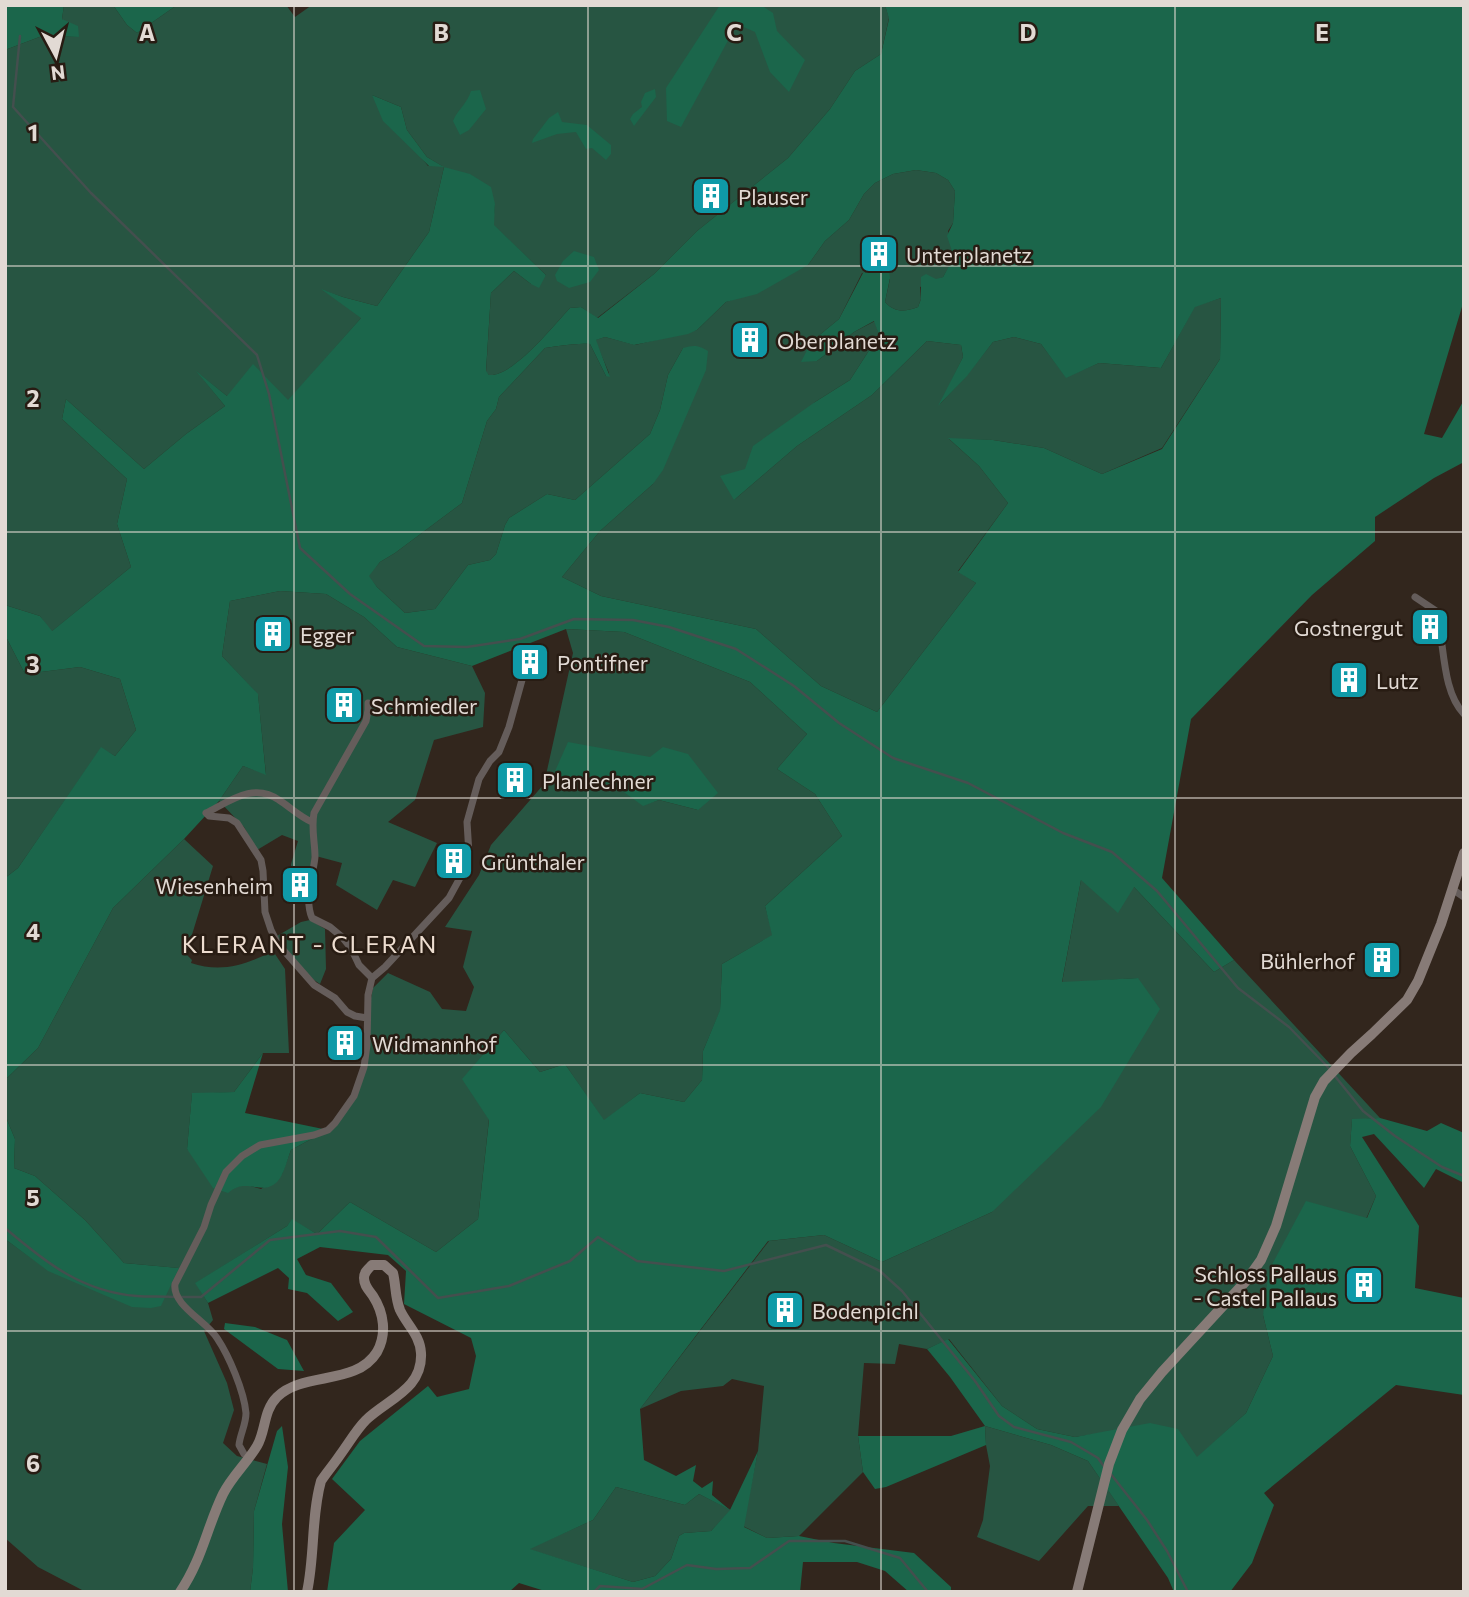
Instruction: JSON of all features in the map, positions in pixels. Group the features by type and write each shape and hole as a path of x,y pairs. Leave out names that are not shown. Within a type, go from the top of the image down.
{"street":[{"path":"1415,597 1436,611 1451,692 1464,714"},
{"path":"249,1457 239,1445 245,1424 245,1410 239,1385 226,1354 210,1329 177,1297 174,1289 177,1279 204,1227 226,1171 242,1156 260,1145 328,1130 354,1096 364,1067 372,978 449,898 463,875 469,855 467,822 478,779 499,752 523,680 519,650"},
{"path":"368,703 366,721 314,813 314,858 309,901 310,915 342,937 359,965 372,978"},
{"path":"312,822 273,796 260,792 238,797 206,813 209,816 229,818 237,823 261,860 267,918 278,944 313,985 335,998 347,1012 367,1018"},
{"path":"1077,1592 1109,1464 1122,1430 1140,1399 1162,1372 1246,1281 1261,1260 1276,1226 1315,1097 1324,1082 1351,1053 1407,1000 1426,965 1457,883 1464,853"},
{"path":"1457,883 1464,897"},
{"path":"180,1592 196,1564 224,1492 258,1446 269,1408 277,1398 300,1383 357,1369 376,1353 384,1331 383,1318 363,1279 364,1273 372,1265 384,1265 393,1273 401,1312 418,1339 421,1351 418,1373 401,1395 365,1421 321,1481 307,1592"}],"green space":[{"path":"5,5 64,5 62,19 78,26 79,37 42,36 5,50"},
{"path":"64,5 113,5 127,25 137,33 177,5 286,5 295,17 312,5 885,5 889,18 881,54 855,71 830,109 788,158 697,231 654,274 597,318 581,307 570,308 533,349 510,368 489,375 486,372 491,293 514,271 531,284 546,275 493,225 495,204 444,167 429,232 377,306 325,291 362,317 288,401 227,396 199,374 225,406 144,469 66,399 62,419 127,479 117,524 131,567 51,632 40,616 5,605 5,50 42,36 79,37 62,19","holes":["372,95 401,107 407,130 427,157 442,166 428,166"]},
{"path":"113,5 177,5 137,33 127,25"},
{"path":"720,5 761,5 773,13 777,31 805,60 789,92 770,72 755,32 737,24 681,127 667,121 666,88"},
{"path":"885,5 1464,5 1464,300 1424,434 1442,438 1464,400 1464,462 1434,478 1375,517 1375,541 1312,595 1191,719 1162,878 1234,960 1214,972 1134,887 1118,913 1081,880 1062,982 1138,978 1160,1009 1101,1107 992,1212 882,1262 824,1235 768,1241 640,1409 644,1460 676,1476 696,1465 693,1481 702,1488 713,1481 712,1495 730,1510 758,1451 744,1527 767,1538 799,1536 914,1553 951,1587 951,1592 909,1592 885,1571 857,1562 803,1562 800,1592 548,1592 519,1583 509,1592 327,1592 334,1543 365,1510 332,1479 360,1441 428,1386 437,1397 469,1389 476,1356 471,1338 404,1304 406,1271 388,1255 320,1247 297,1259 306,1275 331,1283 353,1312 338,1321 307,1293 288,1289 289,1278 278,1268 208,1303 195,1283 287,1226 292,1219 317,1234 350,1202 436,1252 478,1219 489,1120 462,1079 504,1030 540,1072 565,1064 604,1120 640,1093 684,1102 702,1080 703,1051 720,1010 722,964 772,935 765,906 842,836 815,794 777,769 807,734 750,682 624,632 566,629 472,666 397,647 364,617 326,594 280,591 230,601 222,656 258,694 266,775 243,766 219,801 113,908 38,1048 5,1080 5,878 18,868 101,747 115,756 136,730 120,679 80,667 25,674 5,635 5,605 40,616 52,631 131,567 117,524 127,479 62,419 66,399 144,469 225,406 196,371 227,396 253,364 288,400 361,318 321,289 377,306 429,232 444,167 470,174 491,187 495,204 494,225 546,275 539,288 514,271 491,293 486,371 489,375 499,373 510,368 533,349 570,308 581,307 598,318 654,274 697,231 788,158 830,109 855,71 881,54 889,19","holes":["916,170 936,173 948,180 955,191 953,223 947,236 954,257 943,277 936,279 926,274 921,277 921,299 918,307 900,310 885,302 889,271 881,269 863,273 839,319 811,342 801,362 817,361 854,332 874,321 879,335 850,380 753,446 745,469 720,476 734,500 797,446 872,395 927,341 961,345 963,357 938,406 967,376 993,342 1014,337 1041,344 1066,378 1099,363 1161,368 1195,307 1221,298 1220,359 1162,449 1102,474 1044,448 993,440 948,438 979,466 1008,503 958,572 976,583 877,712 821,686 756,629 601,596 562,577 600,531 653,484 663,470 706,370 708,351 699,347 683,348 668,375 660,410 650,434 575,500 547,494 509,518 496,554 490,560 468,565 435,609 405,613 377,587 369,576 380,562 462,503 487,421 496,409 499,397 545,348 590,344 606,376 610,377 596,340 605,337 634,345 697,330 726,302 757,294 808,265 825,241 849,220 864,194 875,183 893,174","616,1487 685,1505 699,1494 730,1510 711,1531 684,1533 679,1536 671,1559 655,1576 633,1582 530,1549 593,1520"]},
{"path":"655,89 656,97 634,126 630,119 642,107 645,93"},
{"path":"480,90 486,109 469,130 460,135 453,121 471,91"},
{"path":"372,95 401,107 407,130 427,157 444,167 429,166 383,121"},
{"path":"558,112 562,122 587,125 611,145 611,154 606,160 592,148 586,149 576,132 557,134 532,143 549,118"},
{"path":"916,170 936,173 948,180 955,191 953,223 948,231 955,257 943,277 920,287 921,299 918,307 909,310 896,310 885,302 890,279 862,273 839,319 811,342 817,361 854,332 875,321 879,335 850,380 815,402 734,500 797,446 872,395 927,341 961,345 963,357 940,404 993,342 1014,337 1041,344 1066,377 1099,363 1161,368 1195,306 1221,298 1220,359 1162,448 1102,474 1044,448 993,440 949,439 979,466 1008,503 958,571 976,583 877,712 821,686 756,629 601,596 562,577 600,531 653,484 683,348 668,375 660,410 650,434 575,500 547,494 509,518 496,554 490,560 468,565 435,609 405,613 368,576 380,562 462,503 487,421 496,409 499,397 545,348 590,344 606,376 609,373 595,340 605,337 635,345 697,330 726,302 808,265 825,241 849,220 864,194 875,183 893,174"},
{"path":"574,251 594,257 599,270 590,282 569,288 557,281 555,275 563,261"},
{"path":"280,591 326,594 364,617 397,647 472,666 485,693 483,727 434,740 415,800 388,822 437,843 415,887 393,880 377,910 336,885 342,863 312,855 310,873 291,872 298,841 282,835 257,850 244,827 219,801 243,766 266,774 258,695 222,656 230,601"},
{"path":"566,629 624,632 750,682 807,734 777,769 815,794 842,836 765,906 773,935 722,964 720,1011 703,1051 702,1080 684,1102 640,1093 604,1121 565,1064 540,1072 504,1030 463,1079 489,1119 478,1219 436,1252 350,1202 317,1234 292,1220 287,1226 196,1283 208,1303 213,1320 204,1331 227,1383 234,1410 223,1443 237,1456 267,1464 254,1511 250,1592 81,1592 82,1590 38,1567 5,1538 5,1239 45,1268 178,1268 124,1263 85,1220 35,1176 14,1168 15,1139 5,1115 5,1080 38,1048 113,908 184,839 213,866 187,955 192,960 191,963 223,967 243,964 273,951 285,969 289,1053 263,1053 234,1092 192,1094 187,1149 233,1189 250,1186 261,1189 282,1174 291,1150 328,1130 345,1111 364,1067 367,1018 373,988 388,973 430,992 442,1009 466,1011 474,987 463,967 472,931 445,927 479,875 491,845 544,784 573,653","holes":["650,757 698,810 659,800 643,805 613,783"]},
{"path":"5,635 25,674 80,667 120,679 136,730 115,756 101,748 18,868 5,878"},
{"path":"568,742 650,757 663,747 688,754 718,793 698,810 659,800 643,806 613,784 552,778"},
{"path":"1081,880 1134,887 1214,972 1234,960 1380,1118 1352,1120 1350,1146 1376,1196 1366,1219 1307,1202 1263,1315 1273,1356 1246,1413 1197,1458 1122,1430 1075,1437 1037,1429 1002,1406 949,1339 927,1349 899,1344 895,1364 864,1363 858,1436 863,1472 799,1536 767,1538 743,1526 758,1451 764,1386 732,1379 723,1386 681,1391 640,1409 769,1241 824,1235 882,1262 992,1212 1138,978 1062,983"},
{"path":"310,920 325,929 326,969 320,984 281,945 277,936 301,922"},
{"path":"263,1053 245,1113 328,1130 291,1150 282,1175 271,1186 241,1186 228,1193 213,1188 187,1149 192,1093 234,1092"},
{"path":"5,1115 15,1139 14,1168 35,1176 85,1220 124,1263 179,1268 161,1306 132,1307 48,1271 5,1239"},
{"path":"1380,1118 1427,1131 1441,1123 1464,1133 1464,1183 1436,1169 1424,1188 1374,1134 1362,1137 1419,1226 1415,1288 1464,1298 1464,1395 1396,1385 1264,1493 1274,1505 1252,1563 1230,1592 1174,1592 1168,1578 1088,1461 1051,1445 985,1426 927,1349 948,1339 1002,1406 1037,1429 1075,1437 1150,1423 1178,1429 1197,1457 1246,1413 1273,1356 1263,1315 1269,1270 1306,1201 1367,1218 1376,1196 1350,1146 1352,1119"},
{"path":"225,1323 255,1327 287,1340 304,1371 278,1369 224,1329"},
{"path":"282,1426 288,1467 282,1524 288,1592 250,1592 254,1511 277,1431"},
{"path":"985,1426 1051,1445 1088,1461 1119,1506 1088,1506 1039,1561 977,1537 983,1520 990,1466"},
{"path":"985,1426 986,1445 886,1487 875,1489 863,1472 858,1436 951,1436"},
{"path":"616,1487 685,1505 699,1494 731,1510 711,1531 684,1533 679,1536 671,1559 655,1576 633,1582 528,1549 593,1520"}],"waterway":[{"path":"20,36 13,107 91,193 257,355 269,394 300,548 350,594 424,646 467,647 520,639 574,619 633,620 669,627 736,649 794,686 839,723 893,758 968,783 1063,833 1112,852 1157,891 1238,988 1289,1027 1326,1065 1363,1111 1442,1167 1464,1176"},
{"path":"5,1228 50,1263 82,1282 117,1293 175,1297"},
{"path":"181,1297 201,1297 270,1240 340,1231 376,1237 438,1298 509,1286 570,1261 598,1237 637,1261 724,1271 826,1245 880,1271 902,1291 975,1381 999,1416 1014,1427 1071,1442 1098,1458 1105,1468"},
{"path":"1110,1473 1147,1520 1188,1592"},
{"path":"594,1592 600,1586 642,1589 687,1565 716,1569 750,1568 789,1541 845,1541 900,1558 928,1592"}],"place":[{"name":"Plauser","path":"711,196"},
{"name":"Unterplanetz","path":"879,254"},
{"name":"Oberplanetz","path":"750,340"},
{"name":"Gostnergut","path":"1430,627"},
{"name":"Egger","path":"273,634"},
{"name":"Pontifner","path":"530,662"},
{"name":"Lutz","path":"1349,680"},
{"name":"Schmiedler","path":"344,705"},
{"name":"Planlechner","path":"515,780"},
{"name":"Grünthaler","path":"454,861"},
{"name":"Wiesenheim","path":"300,885"},
{"name":"Bühlerhof","path":"1382,960"},
{"name":"Widmannhof","path":"345,1043"},
{"name":"Schloss Pallaus - Castel Pallaus","path":"1364,1285"},
{"name":"Bodenpichl","path":"785,1310"}],"district":[{"name":"KLERANT - CLERAN","path":"310,943"}]}
